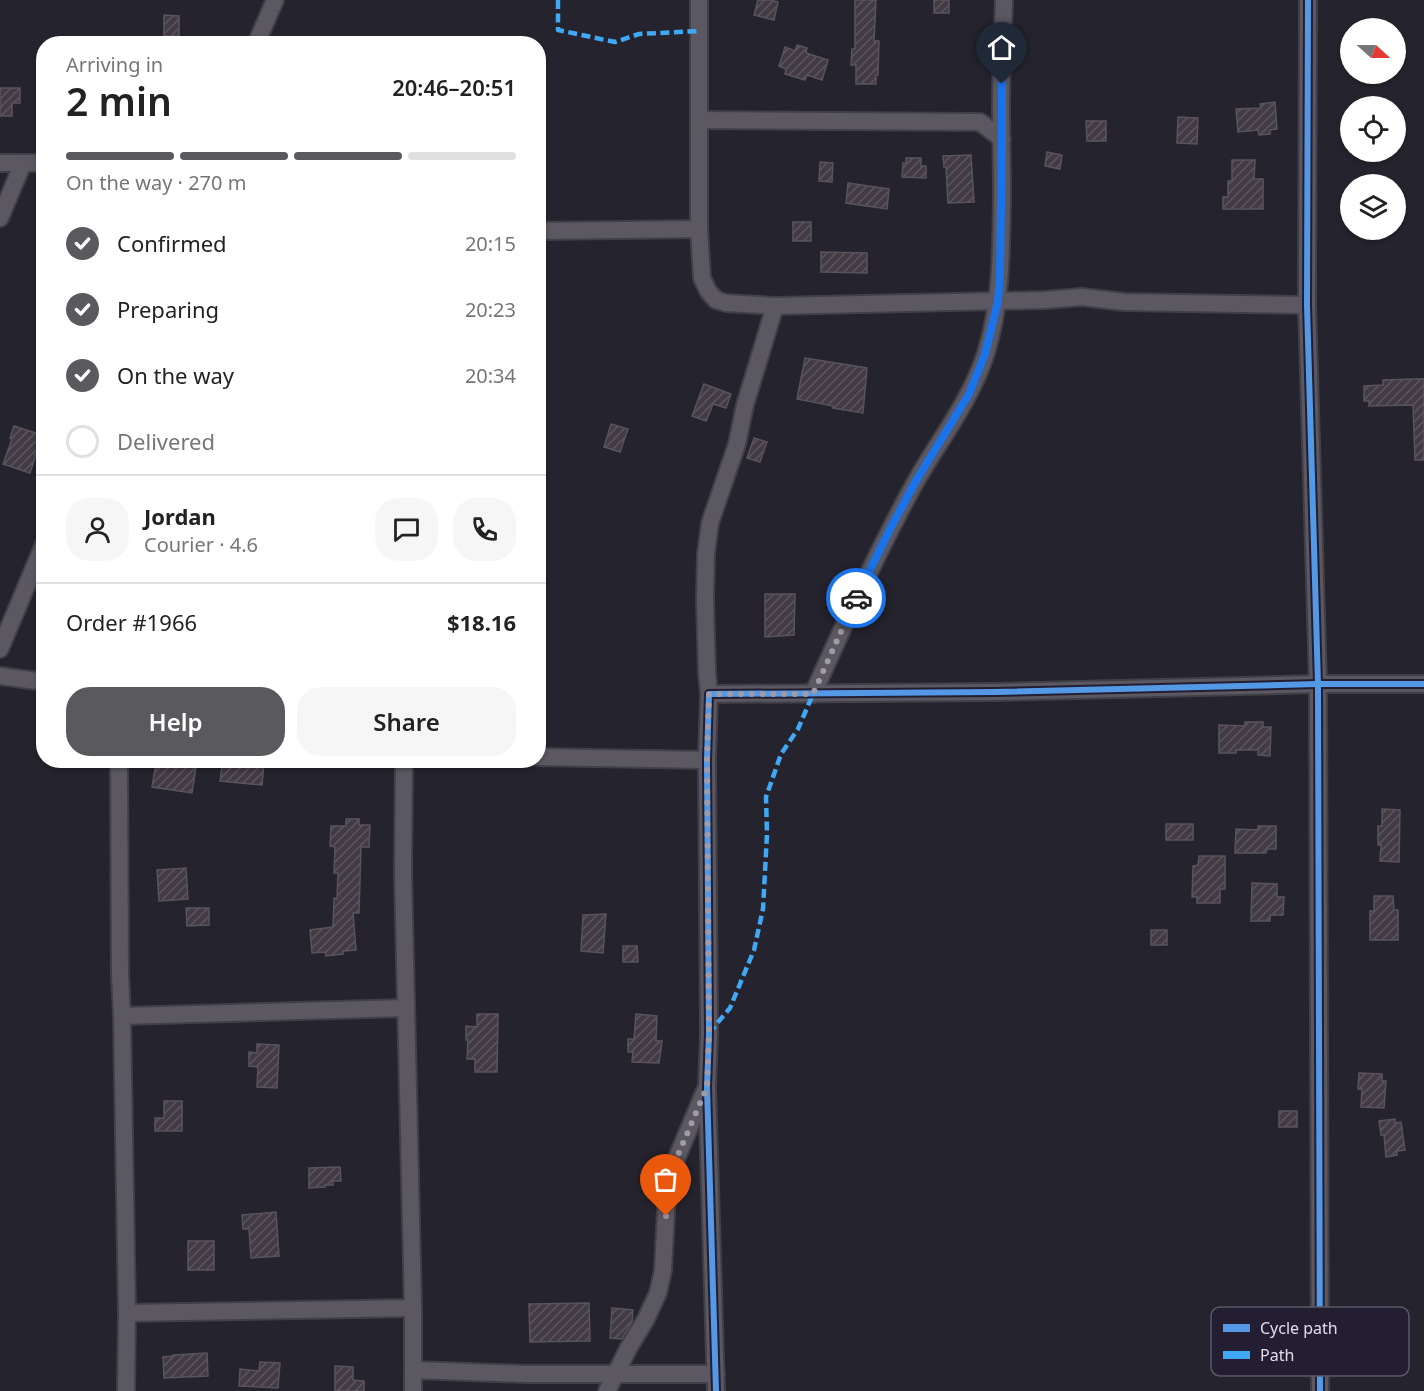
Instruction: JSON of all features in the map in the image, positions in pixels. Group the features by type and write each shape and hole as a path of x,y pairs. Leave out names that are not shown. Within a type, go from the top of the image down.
{"street":[{"path":"260,36 276,0"},
{"path":"699,0 699,229 702,278 708,291 716,300 726,303 775,306 1045,300 1082,297 1124,302 1307,305"},
{"path":"813,694 846,618 891,527 917,479 969,394 985,354 998,301 1000,274 1004,0"},
{"path":"1308,0 1307,305 1317,684 1320,1307"},
{"path":"980,122 1001,105"},
{"path":"699,120 980,122 1002,139"},
{"path":"0,163 36,163"},
{"path":"0,218 23,163"},
{"path":"546,231 699,229"},
{"path":"716,1391 707,1087 709,694 705,600 706,554 710,524 737,444 745,405 775,306"},
{"path":"0,649 36,563"},
{"path":"0,676 36,681"},
{"path":"709,694 1007,692 1317,684 1424,684"},
{"path":"546,757 707,760"},
{"path":"119,768 120,974 127,1313 126,1391"},
{"path":"404,768 403,873 413,1391"},
{"path":"122,1016 406,1008"},
{"path":"607,1391 658,1293 663,1270 668,1192 672,1169 707,1087"},
{"path":"127,1313 413,1308"},
{"path":"413,1370 526,1374 716,1374"},
{"path":"1320,1376 1320,1391"}],"building":[{"path":"758,0 778,2 774,20 754,15"},
{"path":"855,0 876,0 874,41 879,41 876,84 856,84 856,65 851,65 852,49 855,49"},
{"path":"934,0 949,0 949,13 934,13"},
{"path":"164,15 179,16 179,36 164,36"},
{"path":"797,45 807,48 806,53 828,60 822,80 807,75 805,80 785,74 786,69 779,66 785,47 795,51"},
{"path":"0,88 20,88 20,103 12,103 12,116 0,116"},
{"path":"1275,102 1277,129 1270,130 1270,134 1259,135 1258,130 1238,132 1236,109 1261,108 1260,104"},
{"path":"1178,117 1198,118 1197,144 1177,143"},
{"path":"1086,121 1106,121 1106,141 1087,141"},
{"path":"1047,152 1062,155 1060,169 1045,166"},
{"path":"971,155 974,202 948,203 946,167 944,167 943,156"},
{"path":"906,158 921,158 921,166 926,166 926,178 902,177 903,163 906,163"},
{"path":"1232,160 1255,160 1254,179 1263,179 1263,209 1223,209 1223,197 1228,197 1228,181 1232,181"},
{"path":"820,162 833,163 832,182 819,181"},
{"path":"848,183 889,189 887,209 846,203"},
{"path":"793,222 811,222 811,241 793,241"},
{"path":"821,252 867,253 867,273 821,272"},
{"path":"805,358 867,368 863,413 797,399"},
{"path":"1424,379 1424,460 1415,460 1413,405 1369,406 1369,401 1364,401 1364,386 1383,385 1383,380"},
{"path":"704,384 731,394 726,408 713,404 706,421 692,416"},
{"path":"611,424 628,429 620,452 604,447"},
{"path":"14,426 36,433 36,454 30,473 3,464 12,439 10,438"},
{"path":"754,438 767,442 760,462 747,458"},
{"path":"765,594 795,594 794,635 765,637"},
{"path":"1245,722 1263,722 1263,727 1271,727 1270,756 1258,755 1258,750 1219,753 1219,725 1245,726"},
{"path":"155,768 196,768 192,793 152,787"},
{"path":"222,768 264,768 262,785 220,781"},
{"path":"1382,809 1400,810 1399,862 1380,861 1381,845 1378,845 1378,826 1382,826"},
{"path":"346,819 359,819 359,825 370,825 369,847 361,847 359,913 353,913 356,950 326,956 325,952 312,953 310,930 333,927 338,873 334,873 335,847 330,846 331,826 346,826"},
{"path":"1166,824 1193,824 1193,840 1166,840"},
{"path":"1258,826 1276,826 1276,849 1267,849 1266,853 1235,853 1236,829 1258,830"},
{"path":"1199,856 1225,856 1225,889 1220,889 1220,903 1197,903 1197,897 1192,897 1193,866 1198,865"},
{"path":"186,868 188,899 159,901 157,870"},
{"path":"1252,883 1277,884 1277,897 1284,897 1283,915 1270,915 1270,921 1251,921"},
{"path":"1374,896 1393,896 1394,910 1398,910 1398,940 1370,940 1370,911 1374,911"},
{"path":"186,908 209,908 209,925 187,926"},
{"path":"606,914 603,953 581,951 583,915"},
{"path":"1151,930 1167,930 1167,945 1151,945"},
{"path":"623,946 637,946 638,962 623,962"},
{"path":"477,1014 498,1014 497,1072 475,1072 475,1059 467,1059 466,1026 477,1027"},
{"path":"636,1014 657,1016 656,1041 662,1041 659,1063 632,1062 633,1052 628,1052 628,1039 634,1039"},
{"path":"257,1044 279,1045 277,1088 257,1087 258,1067 249,1066 249,1052 257,1053"},
{"path":"1359,1073 1382,1074 1382,1081 1386,1081 1384,1108 1361,1107 1362,1089 1358,1089"},
{"path":"164,1101 182,1101 182,1131 155,1131 155,1118 164,1118"},
{"path":"1279,1111 1297,1111 1297,1127 1279,1127"},
{"path":"1395,1119 1395,1123 1401,1122 1405,1150 1397,1151 1397,1155 1386,1157 1384,1135 1381,1135 1379,1121"},
{"path":"340,1167 341,1181 333,1181 333,1185 325,1185 325,1187 309,1188 309,1168"},
{"path":"276,1212 279,1256 251,1258 249,1229 243,1229 242,1215"},
{"path":"188,1241 214,1241 214,1270 188,1270"},
{"path":"589,1303 590,1341 530,1342 529,1304"},
{"path":"612,1308 633,1310 632,1322 622,1339 610,1338"},
{"path":"207,1353 208,1376 164,1378 163,1357"},
{"path":"260,1362 280,1363 278,1388 239,1386 240,1369 259,1371"},
{"path":"335,1366 353,1367 353,1380 364,1381 364,1391 335,1391"}],"marked path":[{"path":"558,0 558,30 615,42 639,34 699,31"},
{"path":"709,1033 730,1008 754,950 763,909 767,834 766,797 781,754 798,729 813,694"}],"cycle path":[{"path":"1308,0 1307,305 1318,684 1320,1307"},
{"path":"716,1391 707,1087 709,694 995,692 1318,684 1424,684"},
{"path":"1320,1376 1320,1391"}],"way so far":[{"path":"666,1216 672,1169 707,1087 709,694 813,694 856,598"}],"route":[{"path":"856,598 917,479 969,394 985,354 998,301 1000,274 1002,84"}]}
